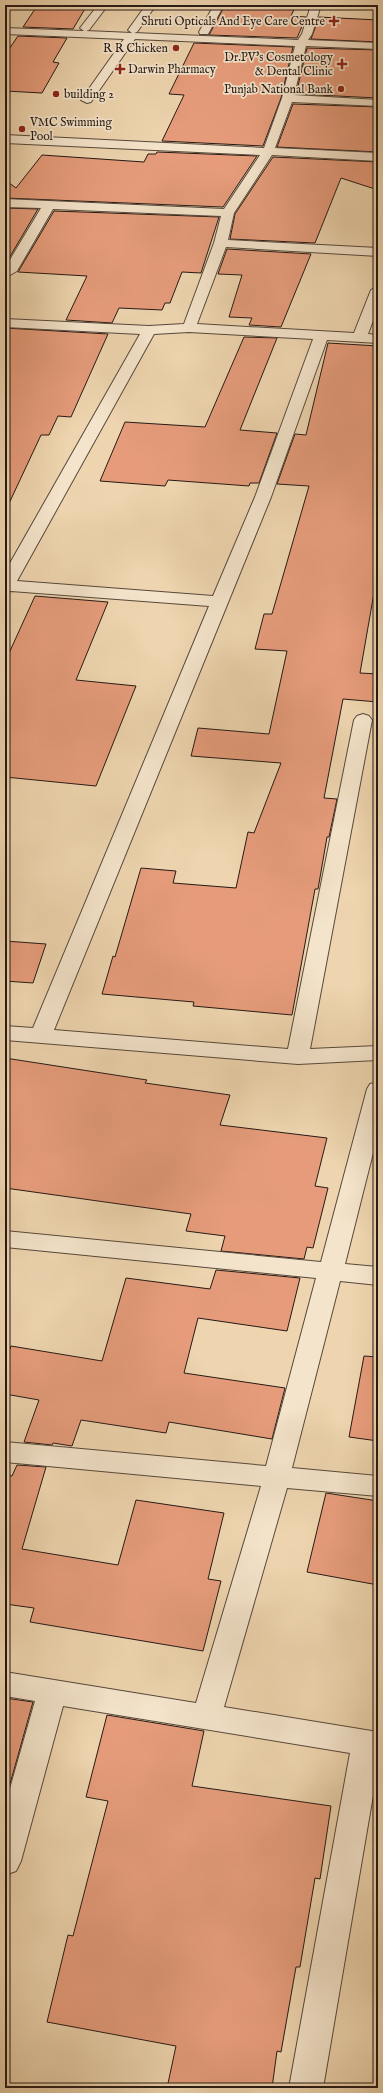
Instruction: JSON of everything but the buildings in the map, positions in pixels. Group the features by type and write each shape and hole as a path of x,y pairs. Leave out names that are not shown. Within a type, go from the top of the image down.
{"street":[{"path":"85,28 103,5"},
{"path":"87,100 151,5"},
{"path":"204,32 219,5"},
{"path":"189,328 221,243 228,213 268,152 288,98 304,39 316,5"},
{"path":"5,24 85,28 133,33 204,32 378,46"},
{"path":"5,31 133,33 304,39 378,38"},
{"path":"288,98 378,103"},
{"path":"5,138 378,157"},
{"path":"5,203 228,213"},
{"path":"10,271 49,205"},
{"path":"221,243 378,252"},
{"path":"359,338 378,290"},
{"path":"5,323 149,330 189,328 378,339"},
{"path":"149,330 5,585 219,602"},
{"path":"41,1035 263,497 321,336"},
{"path":"298,1057 363,720"},
{"path":"5,1033 298,1057 378,1053"},
{"path":"207,1717 277,1476 378,1089"},
{"path":"5,1239 378,1276"},
{"path":"5,1452 378,1486"},
{"path":"5,1684 372,1744 306,2088"},
{"path":"5,1861 52,1692"}],"place":[{"name":"Shruti Opticals And Eye Care Centre","path":"334,21"},
{"name":"R R Chicken","path":"176,48"},
{"name":"Dr.PV's Cosmetology & Dental Clinic","path":"342,64"},
{"name":"Darwin Pharmacy","path":"120,69"},
{"name":"Punjab National Bank","path":"341,89"},
{"name":"building 2","path":"56,94"},
{"name":"VMC Swimming Pool","path":"22,129"}]}
